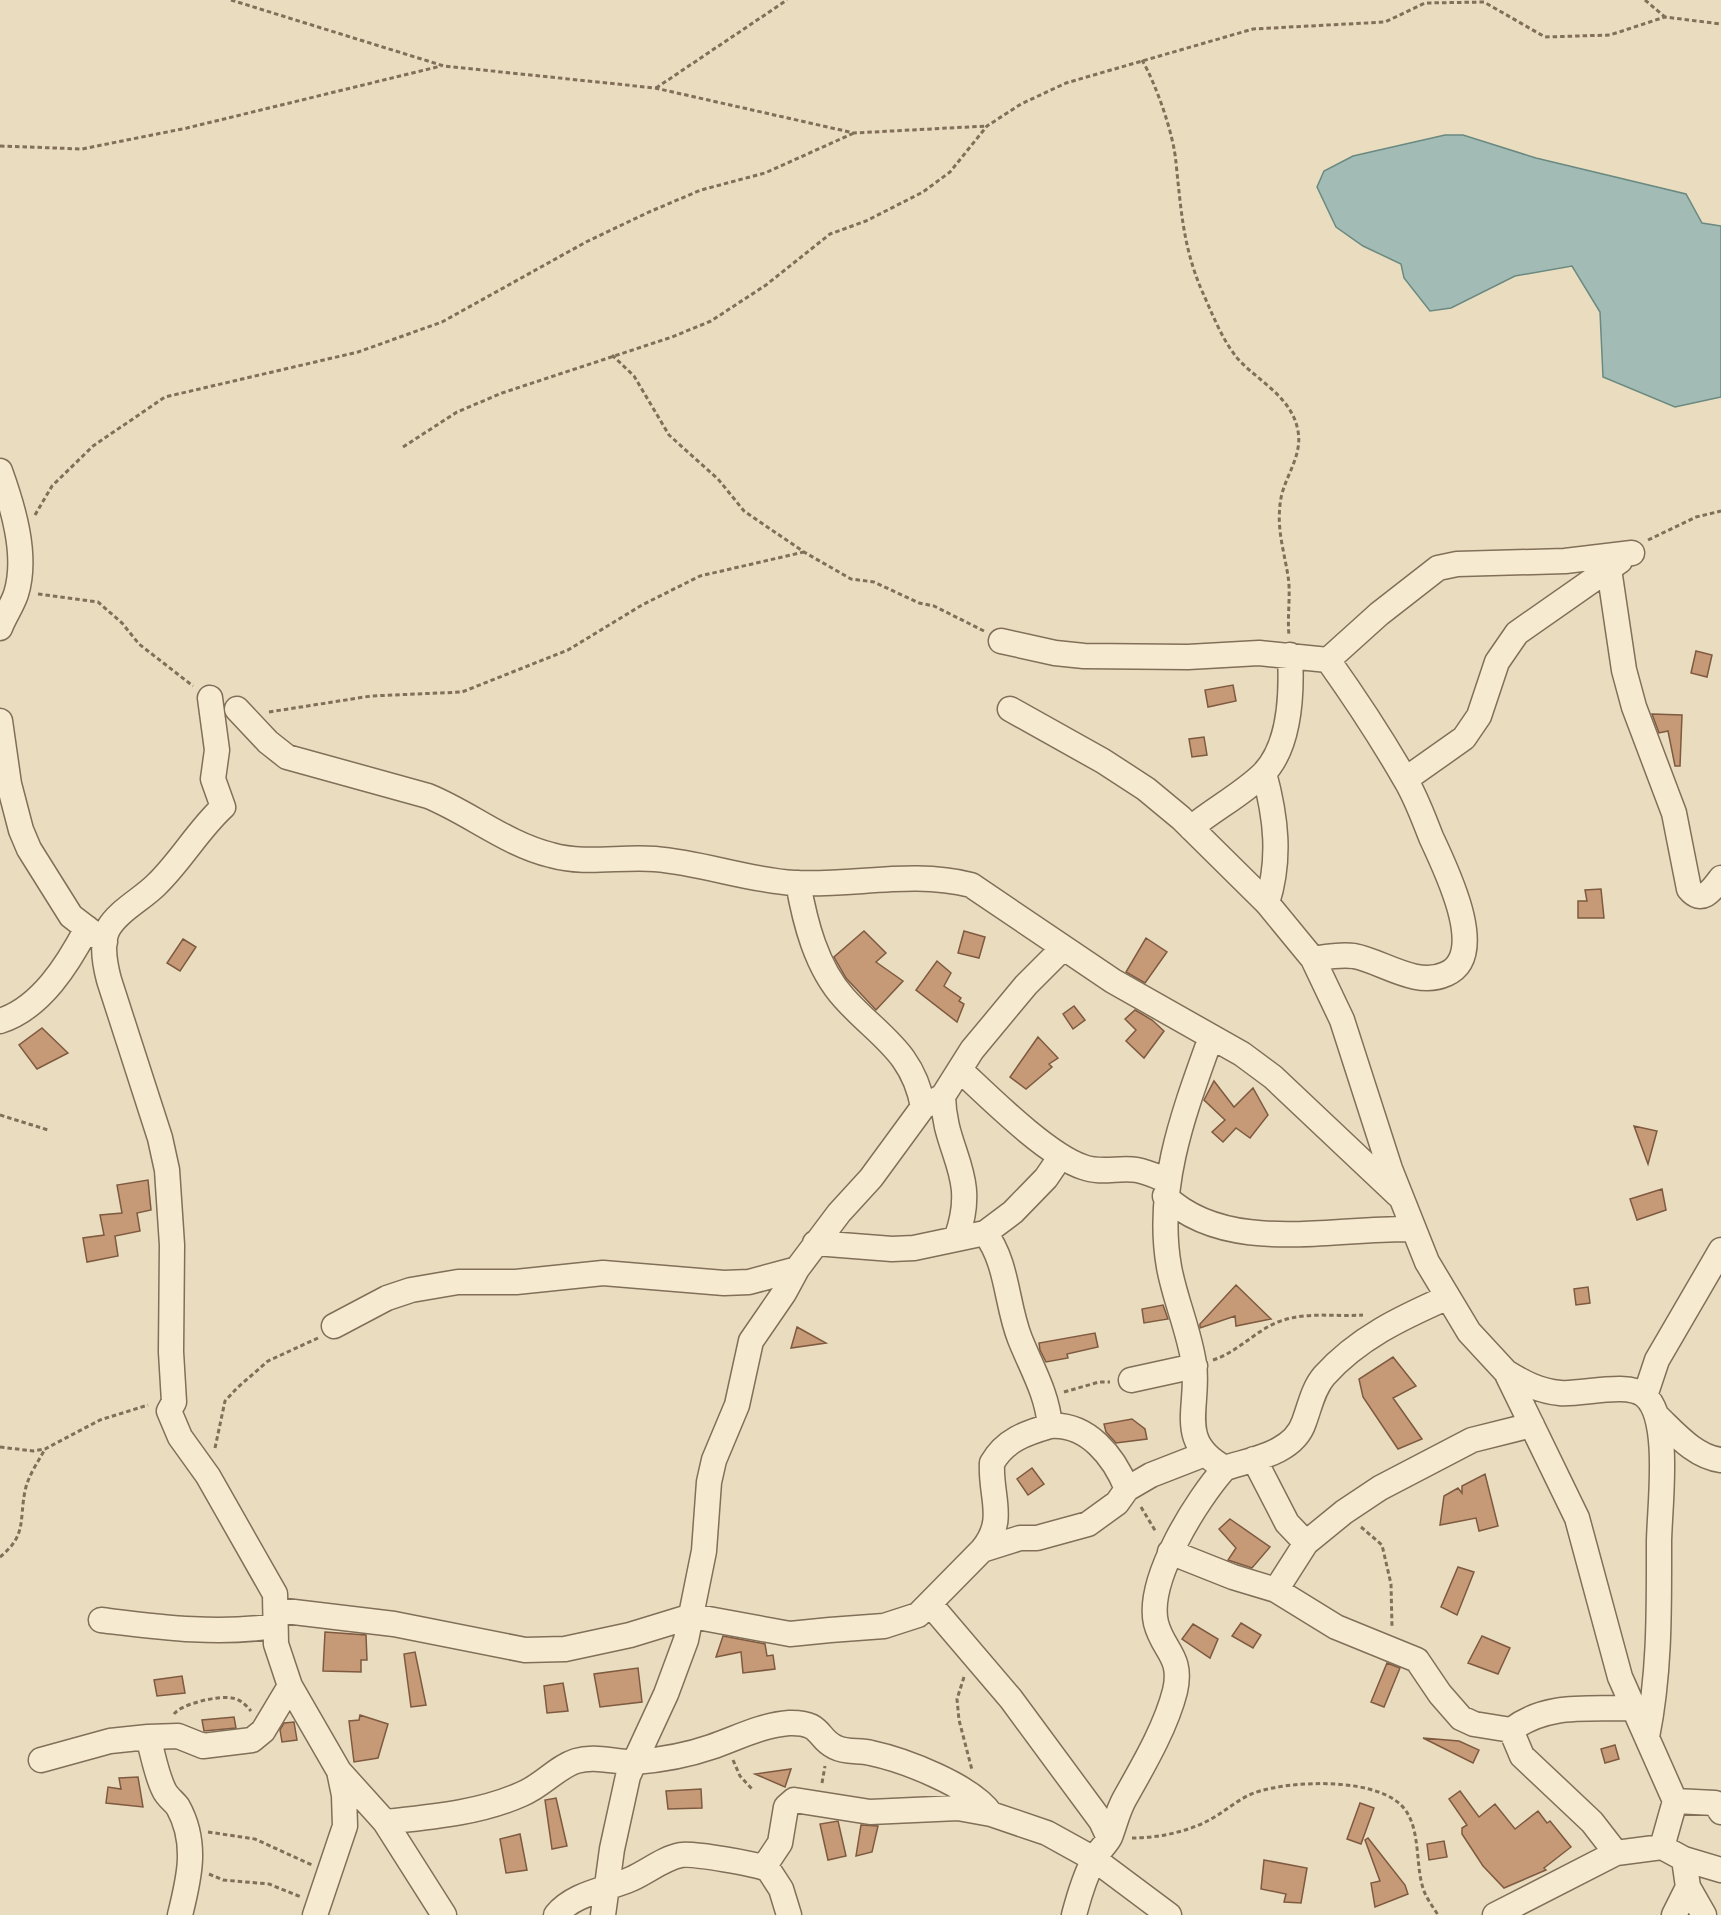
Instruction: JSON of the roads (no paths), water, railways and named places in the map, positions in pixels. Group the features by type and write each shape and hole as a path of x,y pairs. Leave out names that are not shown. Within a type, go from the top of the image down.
{"street":[{"path":"0,471 18,542 20,572 16,595 0,628"},
{"path":"1328,660 1379,614 1438,568 1457,564 1565,561 1632,553 1517,633 1497,662 1479,716 1464,738 1406,779"},
{"path":"1609,569 1624,670 1634,707 1674,813 1689,889 1694,896 1701,897 1709,894 1721,878"},
{"path":"1001,641 1055,653 1084,656 1290,655 1328,660 1406,779 1447,871 1461,912 1465,933 1464,951 1458,964 1447,974 1429,978 1389,970 1355,956 1340,955 1313,959"},
{"path":"1191,828 1264,773 1280,745 1289,716 1290,655"},
{"path":"0,1021 11,1017 51,987 96,935 108,930 156,885 177,863 198,833 223,807 213,779 217,750 210,698"},
{"path":"237,709 268,742 287,757 447,803 511,840 549,855 575,860 678,861 735,876 798,883 918,877 950,879 971,885 985,892 1113,981 1242,1054 1273,1077 1400,1197"},
{"path":"1010,709 1103,761 1146,789 1191,828 1267,903 1313,959 1342,1020 1412,1228 1446,1298 1469,1332 1506,1372 1577,1518 1617,1667 1675,1801 1662,1847"},
{"path":"0,721 9,784 21,830 40,868 71,916 96,935 160,1138 167,1170 172,1245 171,1352 174,1402 169,1411 171,1420 188,1450 208,1476 271,1586 279,1657 290,1686 339,1771 385,1822 444,1915"},
{"path":"1264,773 1274,810 1276,844 1273,882 1267,903"},
{"path":"798,883 806,923 828,974 843,997 906,1059 915,1077 944,1118 965,1186 966,1201 957,1236"},
{"path":"603,1915 623,1794 633,1762 674,1673 692,1616 704,1551 709,1482 714,1461 737,1405 751,1341 816,1243 960,1070 972,1050 1026,985 1063,948"},
{"path":"1211,1037 1188,1103 1167,1189 1165,1236 1169,1269 1188,1332 1195,1366 1192,1422 1198,1444 1205,1454 1225,1468"},
{"path":"960,1070 1021,1125 1061,1156 1081,1167 1093,1170 1139,1170 1167,1189 1188,1215 1256,1232 1327,1234 1412,1228"},
{"path":"816,1243 892,1249 914,1248 957,1236 985,1233 1013,1212 1046,1178 1061,1156"},
{"path":"985,1233 997,1252 1020,1339 1045,1395 1050,1426"},
{"path":"1647,1737 1657,1676 1660,1628 1659,1542 1662,1474 1651,1406 1657,1360 1721,1250"},
{"path":"334,1326 387,1298 411,1290 458,1282 516,1282 603,1273 724,1283 749,1282 797,1269"},
{"path":"1074,1915 1094,1858 1109,1838 1124,1800 1142,1771 1175,1692 1177,1672 1174,1654 1159,1632 1155,1619 1170,1552 1194,1507 1225,1468 1254,1459 1293,1442 1303,1425 1314,1393 1323,1377 1355,1347 1398,1319 1446,1298"},
{"path":"1131,1380 1195,1366"},
{"path":"1506,1372 1536,1389 1580,1394 1600,1390 1631,1391 1651,1406 1688,1444 1711,1459 1721,1460"},
{"path":"1276,1590 1306,1543 1344,1512 1399,1476 1472,1440 1532,1425"},
{"path":"100,1620 192,1631 276,1618 394,1624 525,1650 574,1647 630,1635 692,1616 790,1634 884,1626 918,1615 992,1538 997,1524 992,1463 1006,1445 1018,1437 1050,1426 1074,1428 1092,1439 1113,1462 1127,1490"},
{"path":"982,1550 1020,1538 1037,1538 1088,1524 1117,1503 1127,1490 1151,1475 1205,1454"},
{"path":"1254,1459 1287,1523 1306,1543"},
{"path":"1170,1552 1233,1577 1276,1590 1336,1627 1386,1645 1417,1660 1440,1695 1461,1718 1474,1724 1511,1730 1527,1718 1565,1708 1634,1708"},
{"path":"930,1604 1011,1699 1101,1821 1109,1838"},
{"path":"41,1760 110,1742 148,1737 178,1736 195,1745 203,1746 243,1742 258,1736 263,1731 290,1686"},
{"path":"385,1822 447,1814 502,1803 540,1786 575,1761 586,1759 633,1762 712,1747 747,1732 788,1723 812,1726 821,1731 831,1745 843,1750 871,1752 903,1763 970,1794 991,1814"},
{"path":"1511,1730 1522,1756 1592,1822 1616,1853"},
{"path":"148,1737 163,1789 178,1806 192,1861 180,1915"},
{"path":"316,1909 345,1826 344,1795 339,1771"},
{"path":"764,1867 783,1835 788,1804 794,1800 870,1812 958,1808 991,1814 1047,1833 1094,1858 1169,1915"},
{"path":"1675,1801 1719,1805"},
{"path":"1495,1915 1616,1853 1662,1847 1684,1859 1721,1870"},
{"path":"556,1915 573,1902 678,1856 694,1855 764,1867 770,1871 781,1888 789,1915"},
{"path":"1684,1859 1688,1887 1704,1915"},
{"path":"1674,1915 1688,1887"}],"water":[{"path":"1445,135 1463,135 1536,158 1686,194 1702,223 1721,226 1721,397 1675,407 1603,377 1600,312 1572,266 1515,276 1451,308 1430,311 1404,278 1401,264 1363,246 1336,227 1317,187 1324,171 1353,156"}]}
